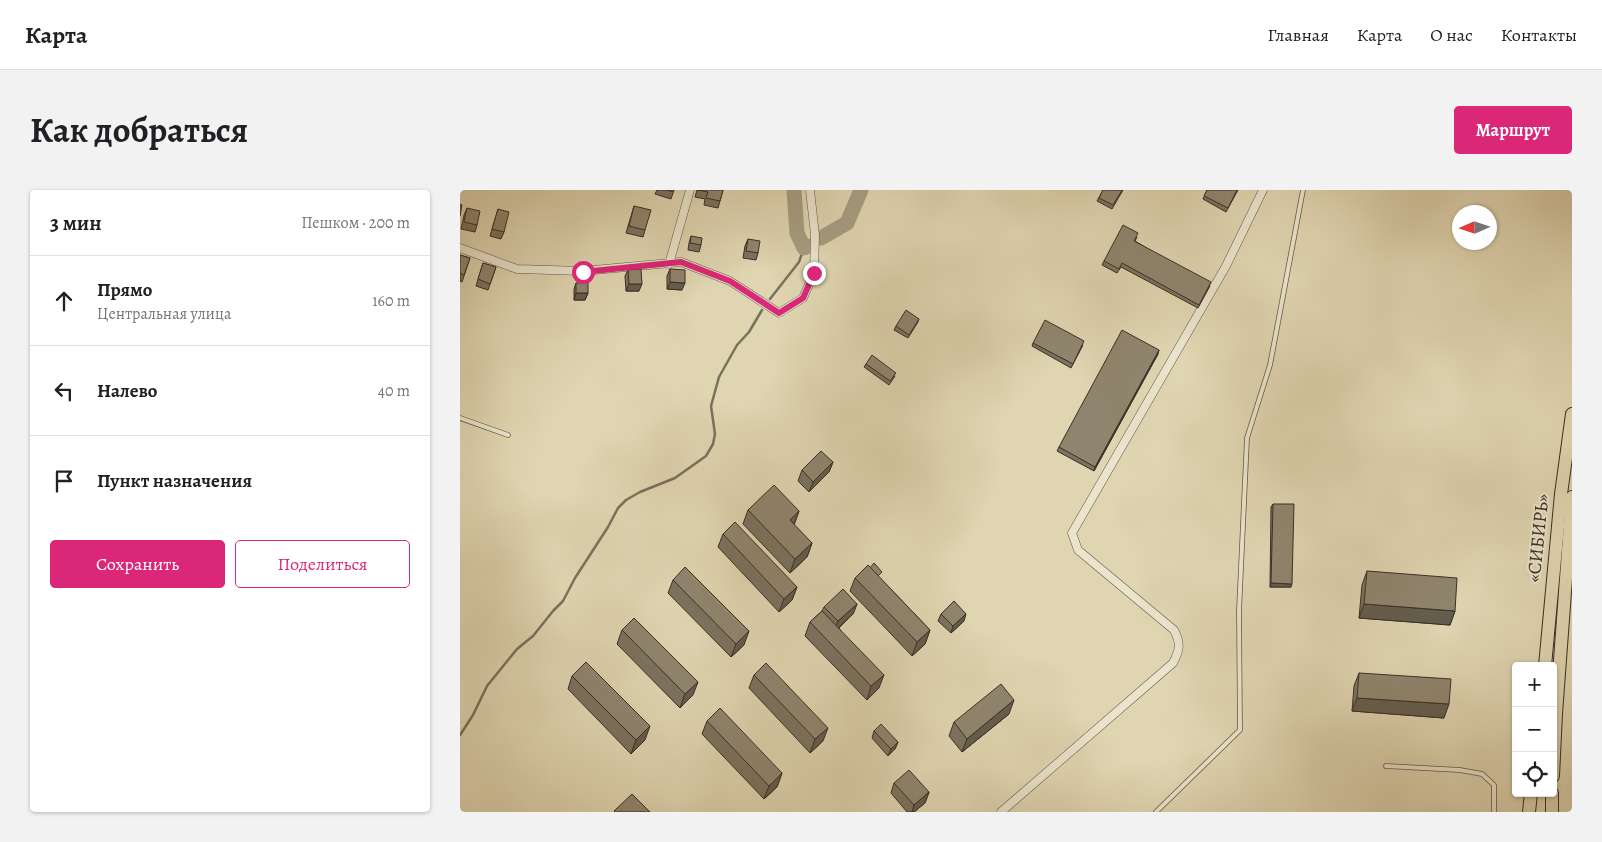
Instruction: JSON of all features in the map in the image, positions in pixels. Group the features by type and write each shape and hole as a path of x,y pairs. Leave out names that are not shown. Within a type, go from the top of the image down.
{"highway":[{"name":"«СИБИРЬ»","path":"1544,662 1561,494 1572,414"},
{"name":"«СИБИРЬ»","path":"1554,752 1572,497"},
{"path":"1529,812 1531,797"},
{"path":"1552,797 1552,812"}],"street":[{"path":"669,264 690,190"},
{"path":"460,248 517,269 583,272 681,262 730,281 779,313 803,298 814,273 815,235 810,190"},
{"path":"1001,812 1173,663 1179,652 1179,640 1174,630 1078,550 1072,533 1226,266 1263,190"}],"lane":[{"path":"1156,812 1240,730 1239,611 1246,438 1270,365 1303,190"},
{"path":"460,418 508,435"},
{"path":"1386,766 1460,770 1482,774 1494,785 1494,812"}],"building":[{"path":"698,190 723,190 720,201 706,198 708,192"},
{"path":"1103,190 1122,190 1113,205 1099,198"},
{"path":"1207,190 1237,190 1228,208 1204,196"},
{"path":"634,206 651,210 645,230 629,226"},
{"path":"467,208 480,211 477,225 464,222"},
{"path":"498,209 509,212 504,232 492,229"},
{"path":"1123,225 1138,233 1134,241 1211,282 1199,305 1122,263 1119,269 1104,261"},
{"path":"691,236 702,238 701,245 690,243"},
{"path":"748,239 760,241 758,253 746,251"},
{"path":"460,255 470,258 464,275 460,273"},
{"path":"483,263 496,267 490,284 478,279"},
{"path":"641,269 642,284 629,284 628,270"},
{"path":"670,269 685,270 685,283 670,282"},
{"path":"588,282 588,293 576,293 576,283"},
{"path":"906,310 919,319 909,335 896,326"},
{"path":"1045,320 1084,341 1073,364 1033,343"},
{"path":"1122,330 1159,350 1095,467 1059,447"},
{"path":"872,355 896,373 890,381 866,364"},
{"path":"821,451 833,462 813,482 802,470"},
{"path":"774,485 799,511 790,520 812,543 795,559 748,510"},
{"path":"1273,504 1294,504 1292,584 1271,583"},
{"path":"735,522 797,587 784,599 723,534"},
{"path":"874,563 882,572 878,576 870,568"},
{"path":"868,565 930,630 917,642 855,578"},
{"path":"685,567 749,631 736,644 673,580"},
{"path":"1367,571 1457,578 1455,611 1364,604"},
{"path":"843,589 857,604 838,621 824,607"},
{"path":"954,601 966,614 953,626 941,614"},
{"path":"822,611 884,675 871,686 810,622"},
{"path":"634,618 698,682 685,694 622,630"},
{"path":"586,662 650,726 636,740 572,676"},
{"path":"766,663 828,728 815,739 754,675"},
{"path":"1359,673 1451,679 1449,704 1357,698"},
{"path":"1001,684 1014,700 967,739 954,722"},
{"path":"720,708 782,773 769,786 707,721"},
{"path":"881,724 898,742 891,749 874,731"},
{"path":"909,770 929,792 914,805 894,783"},
{"path":"632,794 650,812 614,811"}],"waterway":[{"path":"794,190 797,233 804,248 808,246"},
{"path":"821,238 847,223 861,190"},
{"path":"770,299 799,262 804,248"},
{"path":"460,735 473,715 487,686 517,649 533,636 563,601 618,508 626,500 640,492 675,478 706,456 713,444 715,434 711,406 719,377 737,345 749,332 762,310"}],"route":[{"path":"583,272 681,262 730,281 779,313 803,298 814,273"}]}
